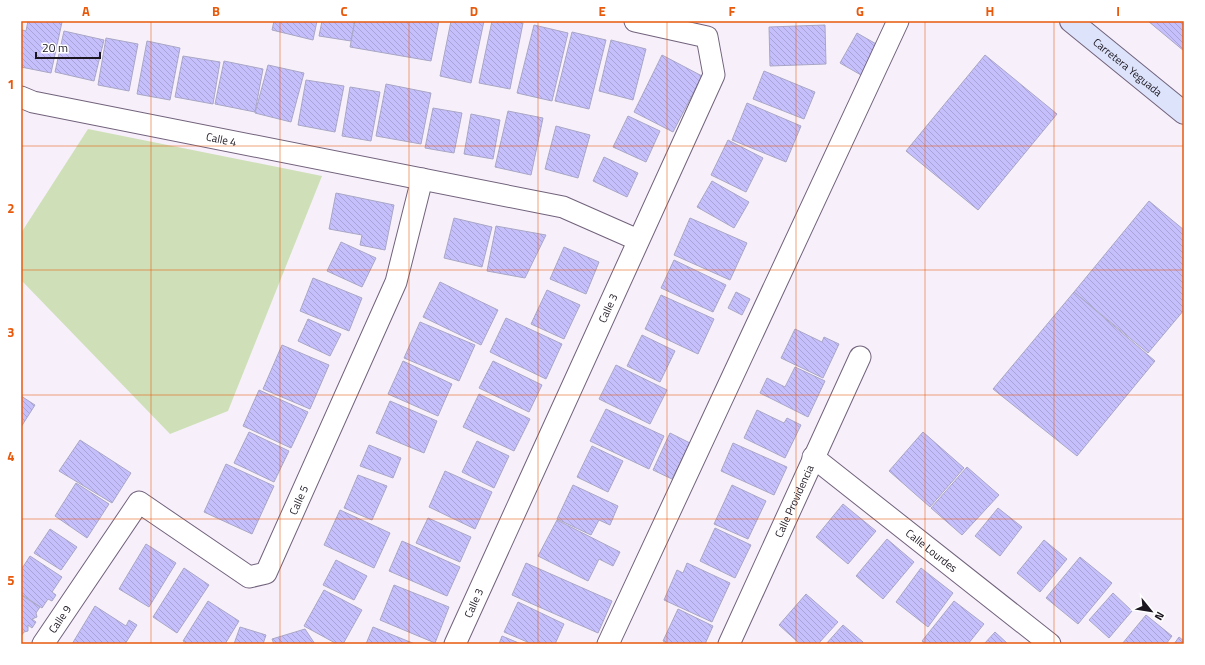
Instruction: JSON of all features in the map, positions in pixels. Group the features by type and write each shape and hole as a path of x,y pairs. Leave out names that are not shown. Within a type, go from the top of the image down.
{"street":[{"name":"Calle 3","path":"455,644 714,74 707,37 635,21"},
{"path":"608,644 898,21"},
{"name":"Carretera Yeguada","path":"1071,21 1184,113"},
{"name":"Calle 4","path":"21,97 33,102 563,207 638,240"},
{"name":"Calle 5","path":"76,595 139,502 249,577 266,573 396,282 422,180"},
{"name":"Calle Providencia","path":"729,644 813,457 860,358"},
{"name":"Calle Lourdes","path":"813,457 1050,644"},
{"name":"Calle 9","path":"43,644 76,595"}],"green space":[{"path":"88,129 322,176 228,411 170,434 21,280 21,233"}],"building":[{"path":"28,21 62,22 51,73 21,67 21,32 22,30 26,31"},
{"path":"274,21 317,21 313,40 272,30"},
{"path":"322,21 355,21 351,41 319,36"},
{"path":"355,21 439,21 431,61 350,47"},
{"path":"451,21 484,21 471,83 440,76"},
{"path":"492,21 512,21 523,23 510,89 479,83"},
{"path":"1148,21 1184,21 1184,51"},
{"path":"534,25 568,33 552,101 517,93"},
{"path":"825,25 826,64 770,66 769,27"},
{"path":"64,31 104,40 94,81 55,72"},
{"path":"572,32 606,40 589,109 555,101"},
{"path":"857,33 878,45 861,75 840,63"},
{"path":"106,38 138,44 129,91 98,85"},
{"path":"611,40 646,49 633,100 599,91"},
{"path":"147,41 180,48 170,100 137,94"},
{"path":"662,55 702,76 673,132 634,112"},
{"path":"985,55 1057,114 978,210 906,151"},
{"path":"183,56 220,62 213,104 175,97"},
{"path":"224,61 263,69 255,112 215,104"},
{"path":"268,65 304,73 291,122 255,113"},
{"path":"764,71 815,92 804,119 753,99"},
{"path":"306,80 344,86 335,132 298,125"},
{"path":"386,84 431,93 421,144 376,136"},
{"path":"350,87 380,92 371,141 342,136"},
{"path":"747,103 801,126 786,162 732,140"},
{"path":"433,108 462,113 454,153 425,148"},
{"path":"508,111 543,118 531,175 495,167"},
{"path":"471,114 500,120 493,159 464,154"},
{"path":"628,116 660,131 646,162 613,147"},
{"path":"556,126 590,135 578,178 545,169"},
{"path":"728,140 763,158 746,192 711,175"},
{"path":"604,157 638,173 627,197 593,181"},
{"path":"712,181 749,202 734,228 697,207"},
{"path":"336,193 394,205 385,250 360,245 362,235 329,229"},
{"path":"1149,201 1184,230 1184,310 1148,353 1074,292"},
{"path":"454,218 492,227 482,267 444,258"},
{"path":"690,218 747,243 730,280 674,255"},
{"path":"496,226 546,235 525,278 487,271"},
{"path":"341,242 376,258 362,287 327,271"},
{"path":"564,247 599,262 586,294 550,279"},
{"path":"674,260 726,285 713,312 661,288"},
{"path":"313,278 362,298 349,331 300,311"},
{"path":"440,282 498,310 481,345 423,317"},
{"path":"547,290 580,305 564,339 531,324"},
{"path":"736,292 750,299 742,315 728,308"},
{"path":"1074,292 1155,361 1077,456 993,389"},
{"path":"661,295 714,319 698,354 645,329"},
{"path":"506,318 562,344 546,379 490,352"},
{"path":"308,319 341,334 330,356 298,341"},
{"path":"420,322 475,345 459,381 404,358"},
{"path":"795,329 822,342 824,337 839,344 823,378 781,358"},
{"path":"642,335 675,351 660,382 627,366"},
{"path":"282,345 329,365 310,409 263,389"},
{"path":"403,361 452,384 438,416 388,394"},
{"path":"493,361 542,385 529,412 479,388"},
{"path":"616,365 667,390 650,424 599,399"},
{"path":"795,367 825,381 808,417 760,393 767,378 785,387"},
{"path":"259,390 308,412 291,448 243,426"},
{"path":"479,394 530,419 514,451 463,427"},
{"path":"21,396 35,405 21,427"},
{"path":"390,401 437,421 424,453 376,433"},
{"path":"606,409 664,436 649,469 590,441"},
{"path":"757,410 784,423 787,418 801,425 785,458 744,438"},
{"path":"249,432 289,451 274,482 234,463"},
{"path":"923,432 964,468 930,507 889,471"},
{"path":"670,433 690,443 672,479 653,470"},
{"path":"80,440 131,473 112,503 59,471"},
{"path":"477,441 509,456 494,488 462,472"},
{"path":"733,443 787,467 774,495 721,471"},
{"path":"369,445 401,458 393,478 360,466"},
{"path":"592,446 623,461 608,492 577,477"},
{"path":"226,464 274,486 252,534 204,512"},
{"path":"967,467 999,495 962,535 931,508"},
{"path":"445,471 492,492 475,529 429,507"},
{"path":"358,475 387,486 372,520 344,508"},
{"path":"76,483 109,504 87,538 55,516"},
{"path":"573,485 618,506 610,525 599,520 591,535 557,519"},
{"path":"732,485 766,501 748,539 714,524"},
{"path":"843,504 876,531 848,564 816,537"},
{"path":"998,508 1022,527 1000,556 975,536"},
{"path":"340,510 390,533 374,568 324,545"},
{"path":"428,518 471,537 460,562 416,543"},
{"path":"557,520 620,552 613,566 599,559 588,581 538,556"},
{"path":"715,528 751,545 735,578 700,561"},
{"path":"50,529 77,547 61,570 34,553"},
{"path":"887,539 914,562 883,599 856,576"},
{"path":"1044,540 1067,559 1040,592 1017,573"},
{"path":"402,541 460,567 447,596 389,571"},
{"path":"146,544 176,563 149,607 119,589"},
{"path":"30,556 62,577 52,592 56,595 52,601 48,599 42,608 21,594 21,570"},
{"path":"1080,557 1112,583 1078,624 1046,598"},
{"path":"336,560 367,576 354,600 323,585"},
{"path":"526,563 612,601 598,633 512,595"},
{"path":"687,563 730,583 712,622 664,600 677,570 683,573"},
{"path":"184,568 209,585 177,633 153,617"},
{"path":"921,568 953,593 928,627 896,602"},
{"path":"394,585 449,607 435,643 380,620"},
{"path":"324,590 362,610 343,644 337,644 304,626"},
{"path":"1113,593 1132,611 1109,638 1089,620"},
{"path":"806,594 838,622 818,644 800,644 779,625"},
{"path":"21,595 40,607 36,613 37,617 32,619 36,622 32,628 28,625 28,631 24,632 21,636"},
{"path":"208,601 239,621 225,644 188,644 183,641"},
{"path":"954,601 984,624 968,644 926,644 922,641"},
{"path":"518,602 564,624 555,644 532,644 504,632"},
{"path":"95,606 126,626 129,620 137,625 125,644 72,644"},
{"path":"678,609 713,626 705,644 698,642 697,644 669,644 663,641"},
{"path":"1146,615 1172,636 1166,644 1122,644"},
{"path":"843,625 863,642 862,644 826,644"},
{"path":"240,627 266,635 263,644 234,644"},
{"path":"373,627 415,644 366,644"},
{"path":"305,629 315,644 274,644 272,639"},
{"path":"995,632 1008,644 984,644"},
{"path":"502,636 521,644 499,644"},
{"path":"1179,637 1184,641 1184,644 1174,644"}]}
